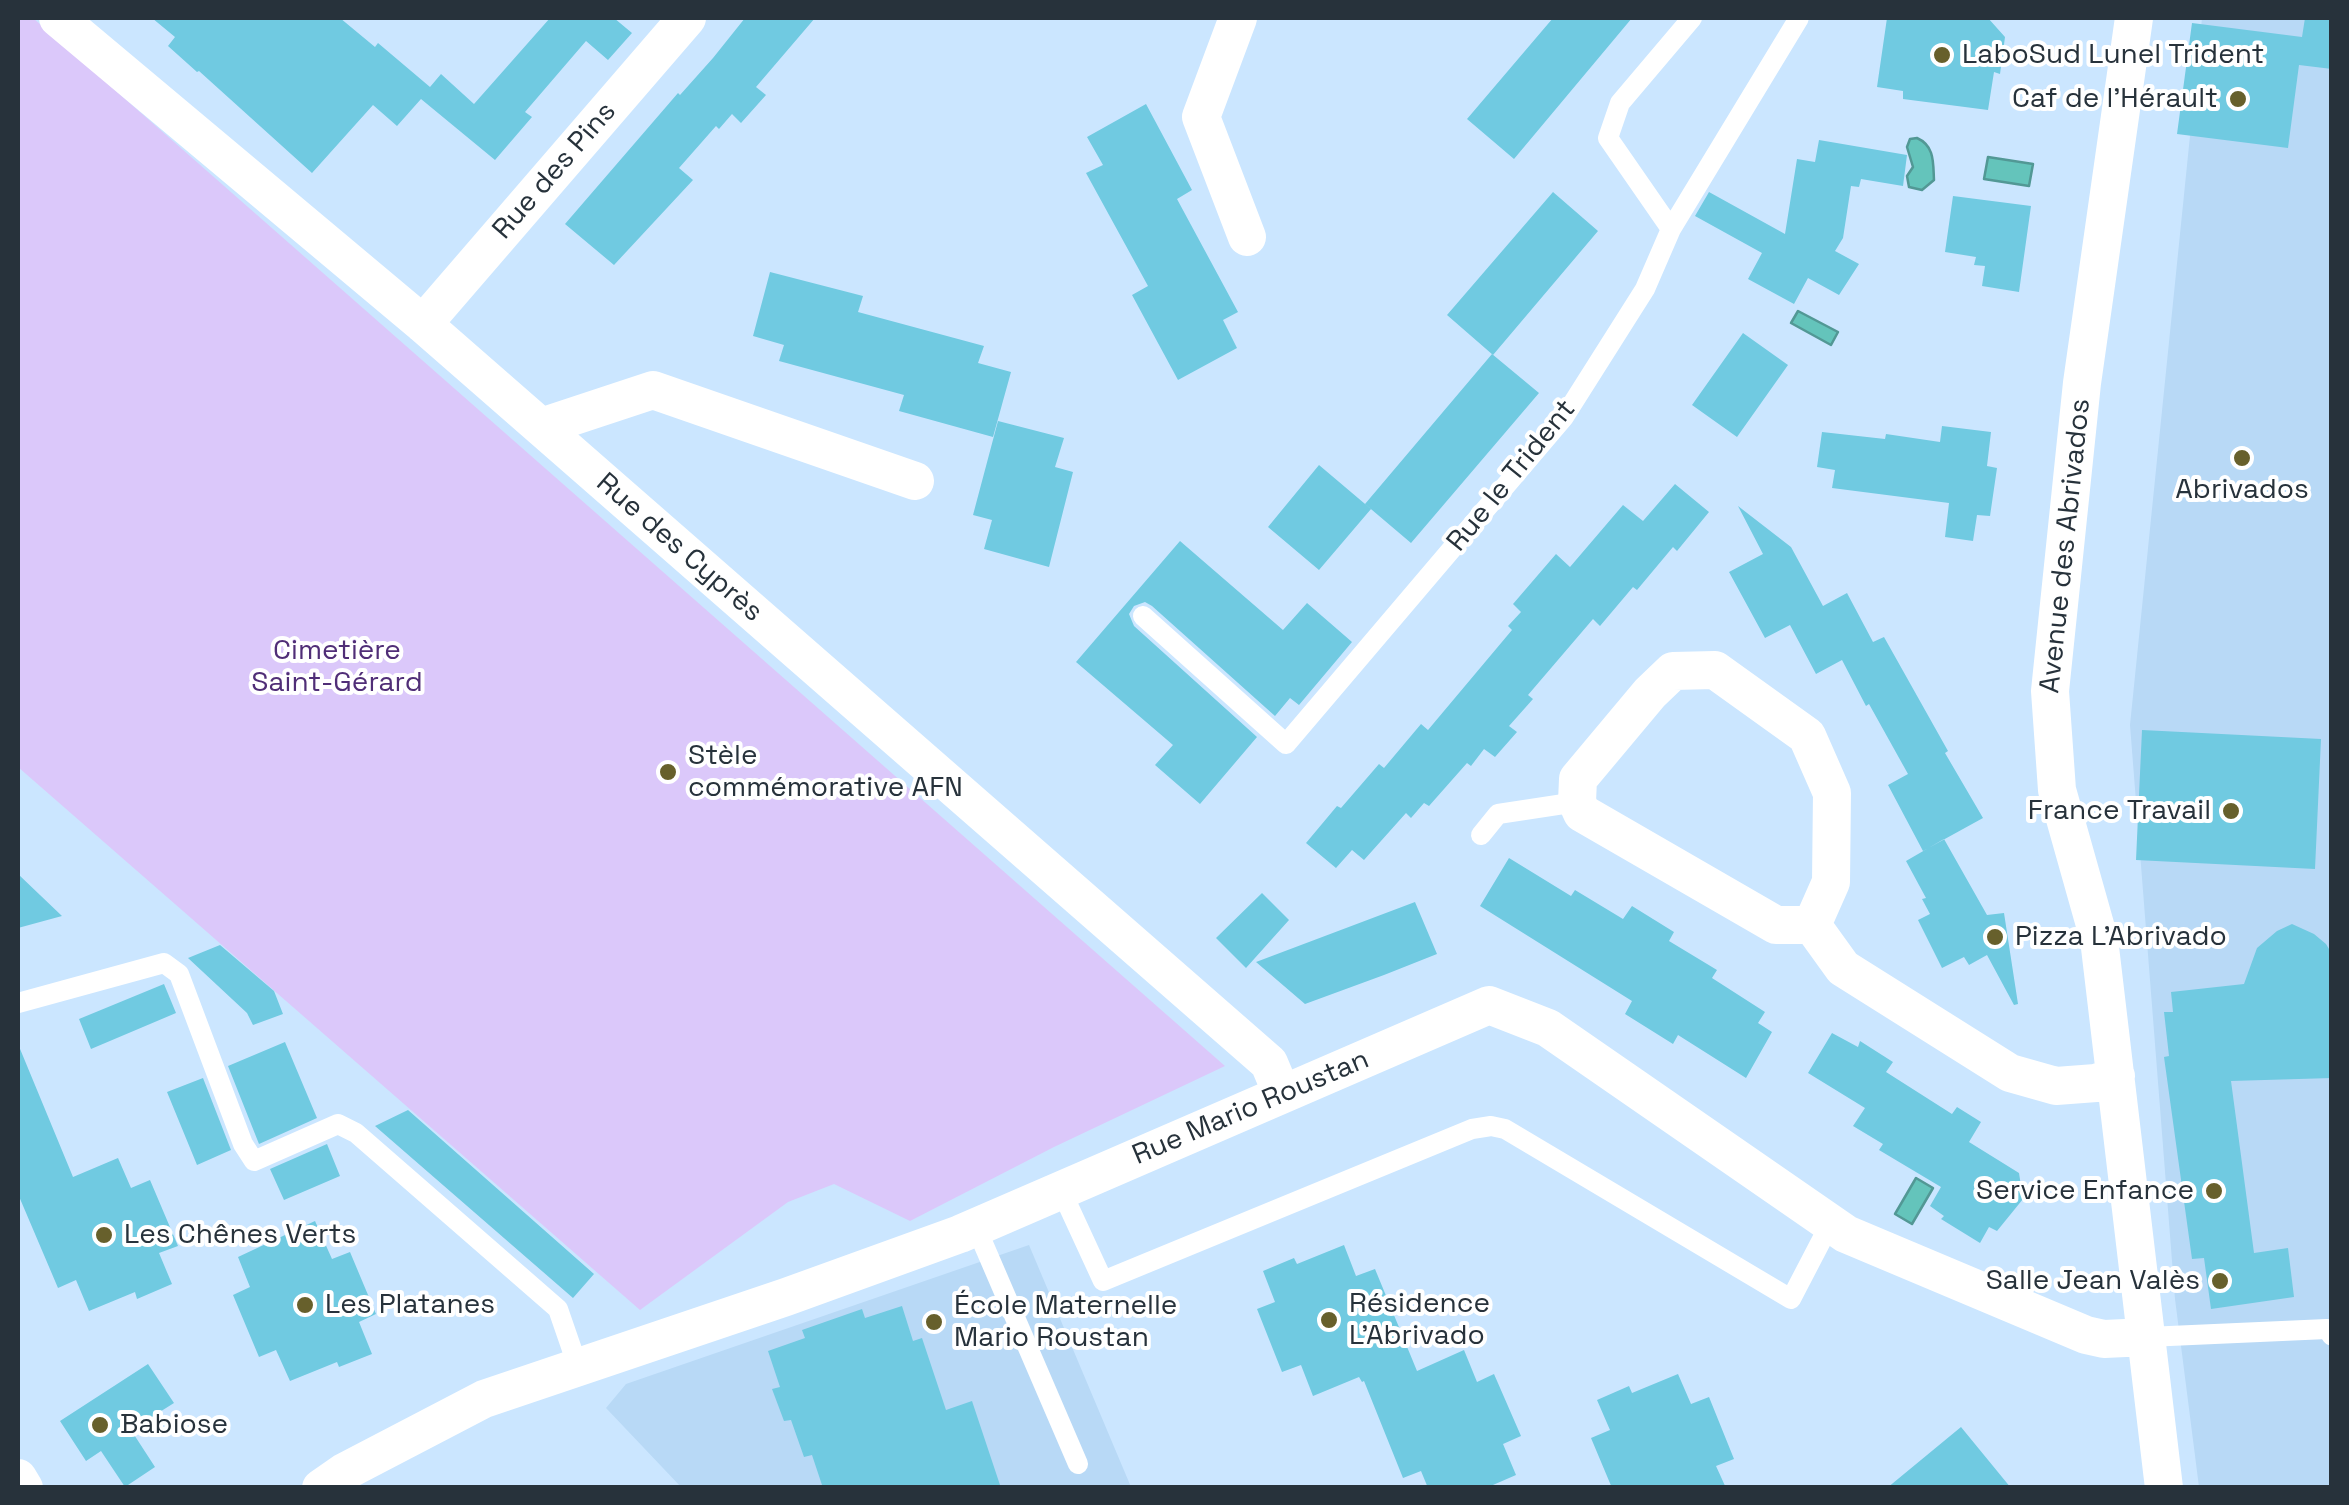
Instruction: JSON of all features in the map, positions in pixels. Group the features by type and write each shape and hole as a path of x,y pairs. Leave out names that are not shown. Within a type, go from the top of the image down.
{"street":[{"name":"Rue des Cyprès","path":"58,18 423,324 1269,1063 1282,1094"},
{"name":"Rue des Pins","path":"423,324 687,18"},
{"path":"1238,18 1201,117 1247,237"},
{"name":"Avenue des Abrivados","path":"2134,18 2082,383 2050,691 2057,790 2099,939 2164,1488"},
{"path":"541,427 653,390 915,481"},
{"path":"1715,670 1807,736 1832,793 1831,882 1812,924 1776,925 1582,812 1577,802 1578,779 1672,671 1715,670"},
{"path":"1812,924 1842,968 2010,1073 2056,1086 2096,1083 2116,1076"},
{"name":"Rue Mario Roustan","path":"322,1488 344,1472 484,1400 786,1298 976,1228 1490,1005 1548,1028 1846,1234 2086,1335 2104,1339 2147,1337"},
{"path":"18,1478 24,1488"}],"lane":[{"path":"1671,229 1608,138 1620,103 1692,18"},
{"name":"Rue le Trident","path":"1143,616 1286,744 1564,417 1645,289 1671,229 1799,18"},
{"path":"1482,835 1498,814 1577,802"},
{"path":"18,1003 164,963 179,974 243,1144 254,1161 338,1124 356,1133 558,1309 578,1368"},
{"path":"1062,1190 1103,1281 1472,1130 1491,1126 1505,1129 1790,1299 1830,1224"},
{"path":"976,1228 1078,1464"},
{"path":"2147,1337 2330,1331"}],"shaded area":[{"path":"2202,18 2331,18 2331,1487 2199,1487 2175,1299 2130,725"},
{"path":"1917,138 1930,150 1933,161 1934,180 1922,190 1909,187 1907,176 1913,167 1907,147 1910,139"},
{"path":"1988,157 2033,164 2029,186 1984,179"},
{"path":"1798,311 1838,332 1831,345 1791,323"},
{"path":"1916,1178 1933,1188 1912,1224 1895,1214"},
{"name":"École Maternelle Mario Roustan","path":"1029,1245 1131,1487 681,1487 606,1408 626,1384"}],"green space":[{"name":"Cimetière Saint-Gérard","path":"18,18 33,18 1225,1066 910,1221 834,1184 788,1202 640,1310 18,767"}],"building":[{"path":"152,18 340,18 375,47 378,43 430,87 441,74 474,104 550,18 614,18 632,33 608,60 586,41 525,112 532,117 495,160 421,99 397,126 373,105 312,173 168,46 175,37"},
{"path":"745,18 815,18 756,87 766,95 741,123 732,114 719,129 716,126 679,168 693,180 614,265 565,224"},
{"path":"1553,18 1632,18 1514,159 1467,119"},
{"name":"LaboSud Lunel Trident","path":"1887,18 1988,18 2005,37 2000,74 1994,72 1988,110 1903,99 1903,91 1877,87"},
{"name":"Caf de l'Hérault","path":"2305,18 2332,18 2332,69 2299,65 2288,148 2177,134 2192,23 2302,37"},
{"path":"1146,104 1192,190 1177,199 1238,312 1223,320 1237,348 1178,380 1132,295 1148,286 1086,173 1103,165 1087,137"},
{"path":"1819,140 1907,155 1903,186 1861,179 1859,187 1851,186 1843,238 1835,251 1859,264 1839,295 1808,278 1794,304 1748,279 1762,253 1695,216 1709,192 1785,234 1797,159 1815,162"},
{"path":"1553,192 1598,231 1493,355 1447,315"},
{"path":"1953,196 2031,206 2019,292 1982,286 1985,266 1974,265 1976,257 1945,252"},
{"path":"770,272 863,296 858,312 984,346 978,363 1011,372 993,437 899,411 904,395 779,361 784,345 753,336"},
{"path":"1743,333 1788,365 1737,437 1692,405"},
{"path":"1492,354 1539,393 1411,543 1365,504"},
{"path":"998,421 1064,438 1055,467 1073,472 1049,567 984,549 992,520 973,515"},
{"path":"1942,426 1991,432 1987,466 1997,468 1990,516 1977,515 1973,541 1945,537 1949,503 1832,488 1835,470 1817,467 1822,432 1885,439 1886,434 1940,442"},
{"path":"1319,465 1371,509 1319,570 1268,527"},
{"path":"1675,484 1709,512 1677,551 1673,547 1600,626 1593,619 1528,695 1533,699 1509,726 1517,732 1495,757 1484,749 1429,806 1424,803 1411,818 1406,813 1364,860 1352,850 1336,868 1306,843 1379,764 1384,768 1421,724 1428,730 1512,630 1508,626 1521,612 1513,604 1556,554 1570,567 1623,505 1643,521"},
{"path":"1738,506 1791,547 1823,606 1847,593 1873,642 1884,637 1983,818 1923,851 1888,785 1908,774 1842,660 1816,674 1790,625 1765,638 1729,572 1763,554"},
{"path":"1180,541 1283,630 1307,603 1352,642 1299,705 1290,698 1275,716 1152,606 1145,602 1134,606 1129,614 1134,626 1257,737 1200,804 1155,765 1173,745 1076,662"},
{"name":"France Travail","path":"2142,730 2321,739 2315,869 2136,860"},
{"path":"1944,839 1987,915 2004,913 2018,1004 2014,1005 1987,955 1969,965 1964,957 1942,968 1918,920 1930,914 1906,861"},
{"path":"1509,858 1571,896 1575,890 1623,919 1632,906 1674,932 1669,941 1717,970 1712,978 1765,1012 1758,1023 1772,1032 1746,1078 1678,1035 1673,1044 1625,1014 1632,1001 1480,906"},
{"path":"18,874 62,916 18,928"},
{"path":"1262,893 1289,920 1246,968 1216,938"},
{"path":"1415,902 1437,954 1384,975 1305,1004 1256,962"},
{"path":"2292,924 2314,934 2332,954 2332,1078 2231,1081 2254,1253 2288,1248 2294,1297 2211,1309 2204,1258 2192,1259 2164,1057 2169,1056 2164,1012 2173,1012 2171,992 2244,984 2257,948"},
{"path":"220,945 274,991 283,1014 253,1025 247,1013 188,958"},
{"path":"164,984 176,1013 91,1049 79,1019"},
{"path":"1832,1033 1858,1047 1860,1041 1893,1062 1886,1072 1952,1114 1957,1107 1981,1122 1969,1142 2019,1173 2023,1199 1997,1231 1989,1227 1980,1243 1941,1219 1944,1216 1930,1206 1941,1187 1879,1150 1883,1144 1853,1126 1865,1108 1808,1073"},
{"path":"285,1042 317,1118 259,1144 228,1066"},
{"name":"Les Chênes Verts","path":"18,1044 73,1177 118,1158 131,1188 150,1180 178,1246 159,1253 172,1284 137,1299 135,1292 89,1311 76,1280 58,1288 18,1194"},
{"path":"203,1078 231,1150 197,1165 167,1092"},
{"path":"408,1110 594,1274 573,1298 375,1126"},
{"path":"327,1144 340,1176 284,1200 270,1169"},
{"name":"Les Platanes","path":"315,1221 332,1259 350,1252 376,1314 359,1322 372,1354 339,1367 337,1362 290,1381 276,1350 259,1357 233,1295 250,1287 238,1257"},
{"path":"1344,1245 1356,1276 1375,1269 1417,1371 1464,1350 1477,1382 1494,1374 1521,1436 1503,1444 1516,1475 1486,1488 1428,1488 1421,1471 1403,1478 1364,1381 1359,1377 1313,1396 1301,1365 1282,1372 1257,1309 1275,1302 1263,1271 1294,1258 1297,1264"},
{"path":"902,1306 913,1341 922,1338 946,1410 972,1401 1001,1488 823,1488 812,1455 804,1457 791,1420 784,1421 772,1389 780,1387 768,1351 805,1338 802,1330 862,1309 865,1318"},
{"name":"Babiose","path":"148,1364 174,1403 131,1430 155,1467 125,1487 101,1451 86,1461 60,1421"},
{"path":"1678,1374 1691,1404 1709,1397 1734,1459 1716,1466 1726,1488 1612,1488 1591,1438 1610,1430 1597,1400 1629,1386 1632,1393"},
{"path":"1961,1427 2011,1488 1887,1488"}],"place":[{"name":"LaboSud Lunel Trident","path":"1942,55"},
{"name":"Caf de l'Hérault","path":"2238,99"},
{"name":"Abrivados","path":"2242,458"},
{"name":"Stèle commémorative AFN","path":"668,772"},
{"name":"France Travail","path":"2231,811"},
{"name":"Pizza L’Abrivado","path":"1995,937"},
{"name":"Service Enfance","path":"2214,1191"},
{"name":"Les Chênes Verts","path":"104,1235"},
{"name":"Salle Jean Valès","path":"2220,1281"},
{"name":"Les Platanes","path":"305,1305"},
{"name":"Résidence L'Abrivado","path":"1329,1320"},
{"name":"École Maternelle Mario Roustan","path":"934,1322"},
{"name":"Babiose","path":"100,1425"}]}
